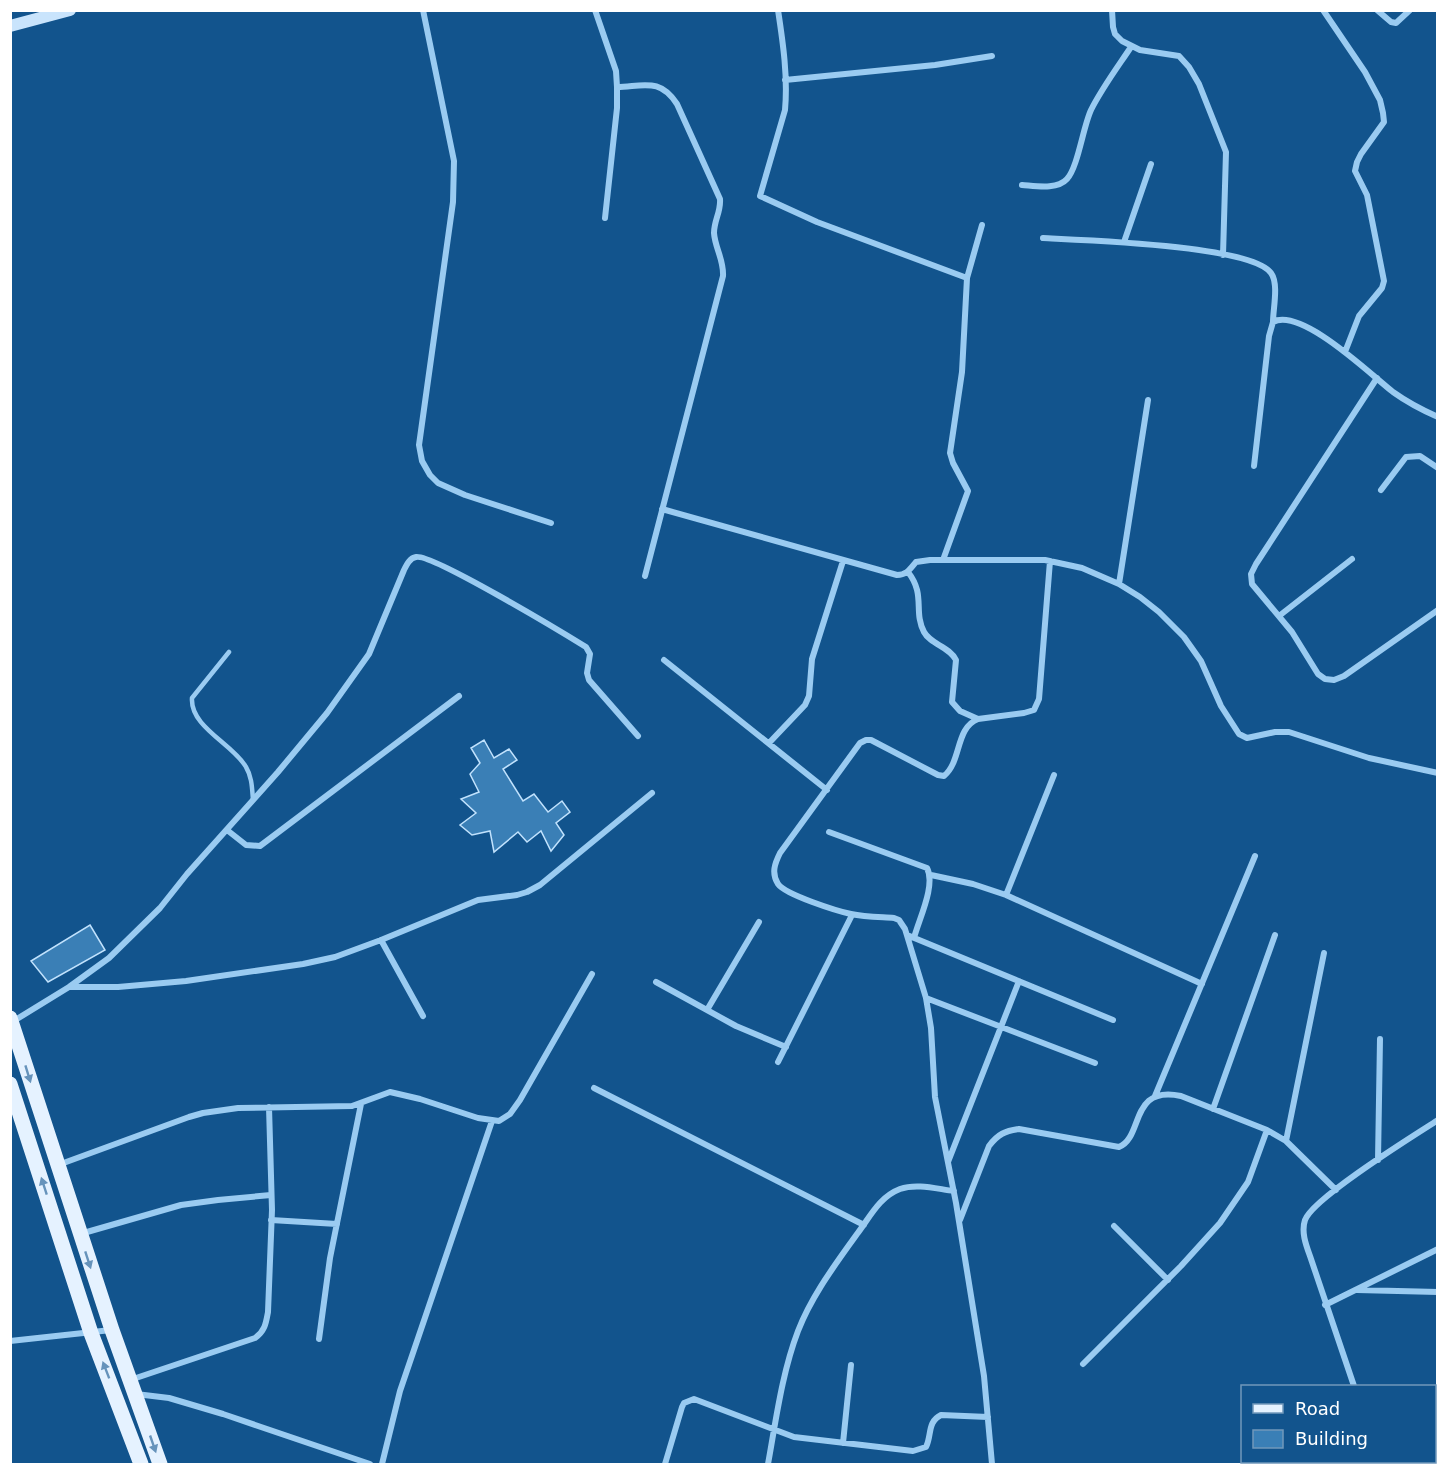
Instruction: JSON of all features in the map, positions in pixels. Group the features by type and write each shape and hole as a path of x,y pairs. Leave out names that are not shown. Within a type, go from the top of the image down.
{"main road":[{"path":"11,1020 131,1387 160,1464"},
{"path":"10,1084 92,1333 141,1464"}],"street":[{"path":"10,26 70,10"},
{"path":"423,10 454,161 454,176 453,202 419,446 422,461 438,483 465,495 551,523"},
{"path":"595,10 616,71 617,87 617,108 605,218"},
{"path":"778,10 785,80 785,110 760,195 817,222 967,278"},
{"path":"1112,10 1116,34 1131,47 1179,56 1189,67 1198,84 1226,152 1223,255"},
{"path":"1323,10 1365,72 1380,100 1384,122 1361,154 1355,171 1367,195 1384,280 1382,288 1359,316 1345,352"},
{"path":"1377,10 1387,19 1396,22 1410,10"},
{"path":"1022,185 1053,186 1066,180 1072,170 1091,111 1107,82 1131,47"},
{"path":"785,80 935,65 992,56"},
{"path":"617,87 656,86 670,93 720,199 721,208 714,229 724,267 723,276 645,576"},
{"path":"1124,242 1150,164"},
{"path":"944,560 968,491 950,453 962,372 967,278 982,225"},
{"path":"1043,238 1163,244 1253,262 1269,270 1275,282 1273,322 1269,336 1254,466"},
{"path":"1273,322 1279,319 1299,323 1345,352 1413,405 1437,417"},
{"path":"1377,378 1256,564 1251,574 1252,584 1280,616 1318,674 1325,679 1334,680 1344,676 1437,610"},
{"path":"1119,584 1148,400"},
{"path":"1381,490 1406,457 1420,456 1437,468"},
{"path":"662,509 897,575 908,572 916,562 944,560 1050,561 1082,568 1119,584 1140,597 1159,612 1189,643 1201,661 1221,706 1239,734 1247,738 1275,732 1289,732 1369,758 1437,773"},
{"path":"11,1020 69,987 109,958 152,916 253,800 327,713 357,672 378,634 408,561 417,557 425,557 586,647 590,654 587,672 589,680 638,736"},
{"path":"1280,616 1352,559"},
{"path":"769,743 805,705 812,659 843,561"},
{"path":"992,1464 984,1376 954,1191 935,1097 934,1051 926,998 910,936 903,924 894,918 852,915 796,896 778,884 774,875 774,865 780,853 860,743 866,740 879,744 944,776 954,764 968,724 978,719 1034,710 1037,706 1050,561"},
{"path":"908,572 917,586 924,632 928,639 948,650 956,660 952,702 960,711 978,719"},
{"path":"664,660 827,789"},
{"path":"227,830 246,845 260,846 459,696"},
{"path":"1006,895 1054,775"},
{"path":"69,987 118,987 236,975 335,957 478,900 527,892 540,885 652,793"},
{"path":"829,832 927,868 930,885 910,936"},
{"path":"959,1221 989,1146 997,1136 1007,1131 1019,1129 1119,1147 1126,1141 1144,1105 1155,1096 1255,856"},
{"path":"930,875 973,884 1006,895 1202,984"},
{"path":"778,1062 852,915"},
{"path":"707,1010 759,922"},
{"path":"1213,1109 1275,935"},
{"path":"910,936 1113,1020"},
{"path":"381,940 423,1016"},
{"path":"1286,1141 1324,953"},
{"path":"57,1165 203,1113 238,1108 337,1108 361,1104 390,1092 492,1121 505,1119 515,1107 592,974"},
{"path":"948,1162 1018,981"},
{"path":"656,982 736,1026 786,1047"},
{"path":"926,998 1095,1063"},
{"path":"1378,1160 1380,1039"},
{"path":"594,1088 864,1225"},
{"path":"1155,1096 1172,1094 1180,1096 1267,1130 1286,1141 1336,1190"},
{"path":"319,1339 336,1224 361,1104"},
{"path":"131,1387 241,1343 261,1333 266,1325 271,1220 269,1107"},
{"path":"1354,1385 1325,1305 1303,1229 1308,1214 1336,1190 1437,1120"},
{"path":"382,1464 400,1391 492,1121"},
{"path":"1083,1364 1168,1280 1220,1223 1244,1191 1267,1130"},
{"path":"768,1464 788,1364 799,1330 816,1295 882,1200 901,1189 921,1186 954,1191"},
{"path":"80,1234 181,1205 271,1195"},
{"path":"271,1220 336,1224"},
{"path":"1114,1226 1168,1280"},
{"path":"1325,1305 1437,1249"},
{"path":"1356,1290 1437,1292"},
{"path":"10,1341 112,1330"},
{"path":"843,1443 851,1365"},
{"path":"131,1387 223,1414 370,1464"},
{"path":"665,1464 682,1407 689,1400 701,1401 794,1437 913,1451 926,1447 934,1419 950,1415 988,1417"}],"lane":[{"path":"229,652 192,698 192,706 201,722 244,762 249,772 253,800"}],"building":[{"path":"484,740 494,758 509,749 517,760 503,769 523,801 534,794 548,812 562,801 570,812 556,823 564,835 551,851 541,831 527,842 518,832 494,852 490,831 472,835 460,825 476,813 461,799 479,792 470,774 480,763 471,748"},
{"path":"90,925 105,950 48,982 31,961"}]}
